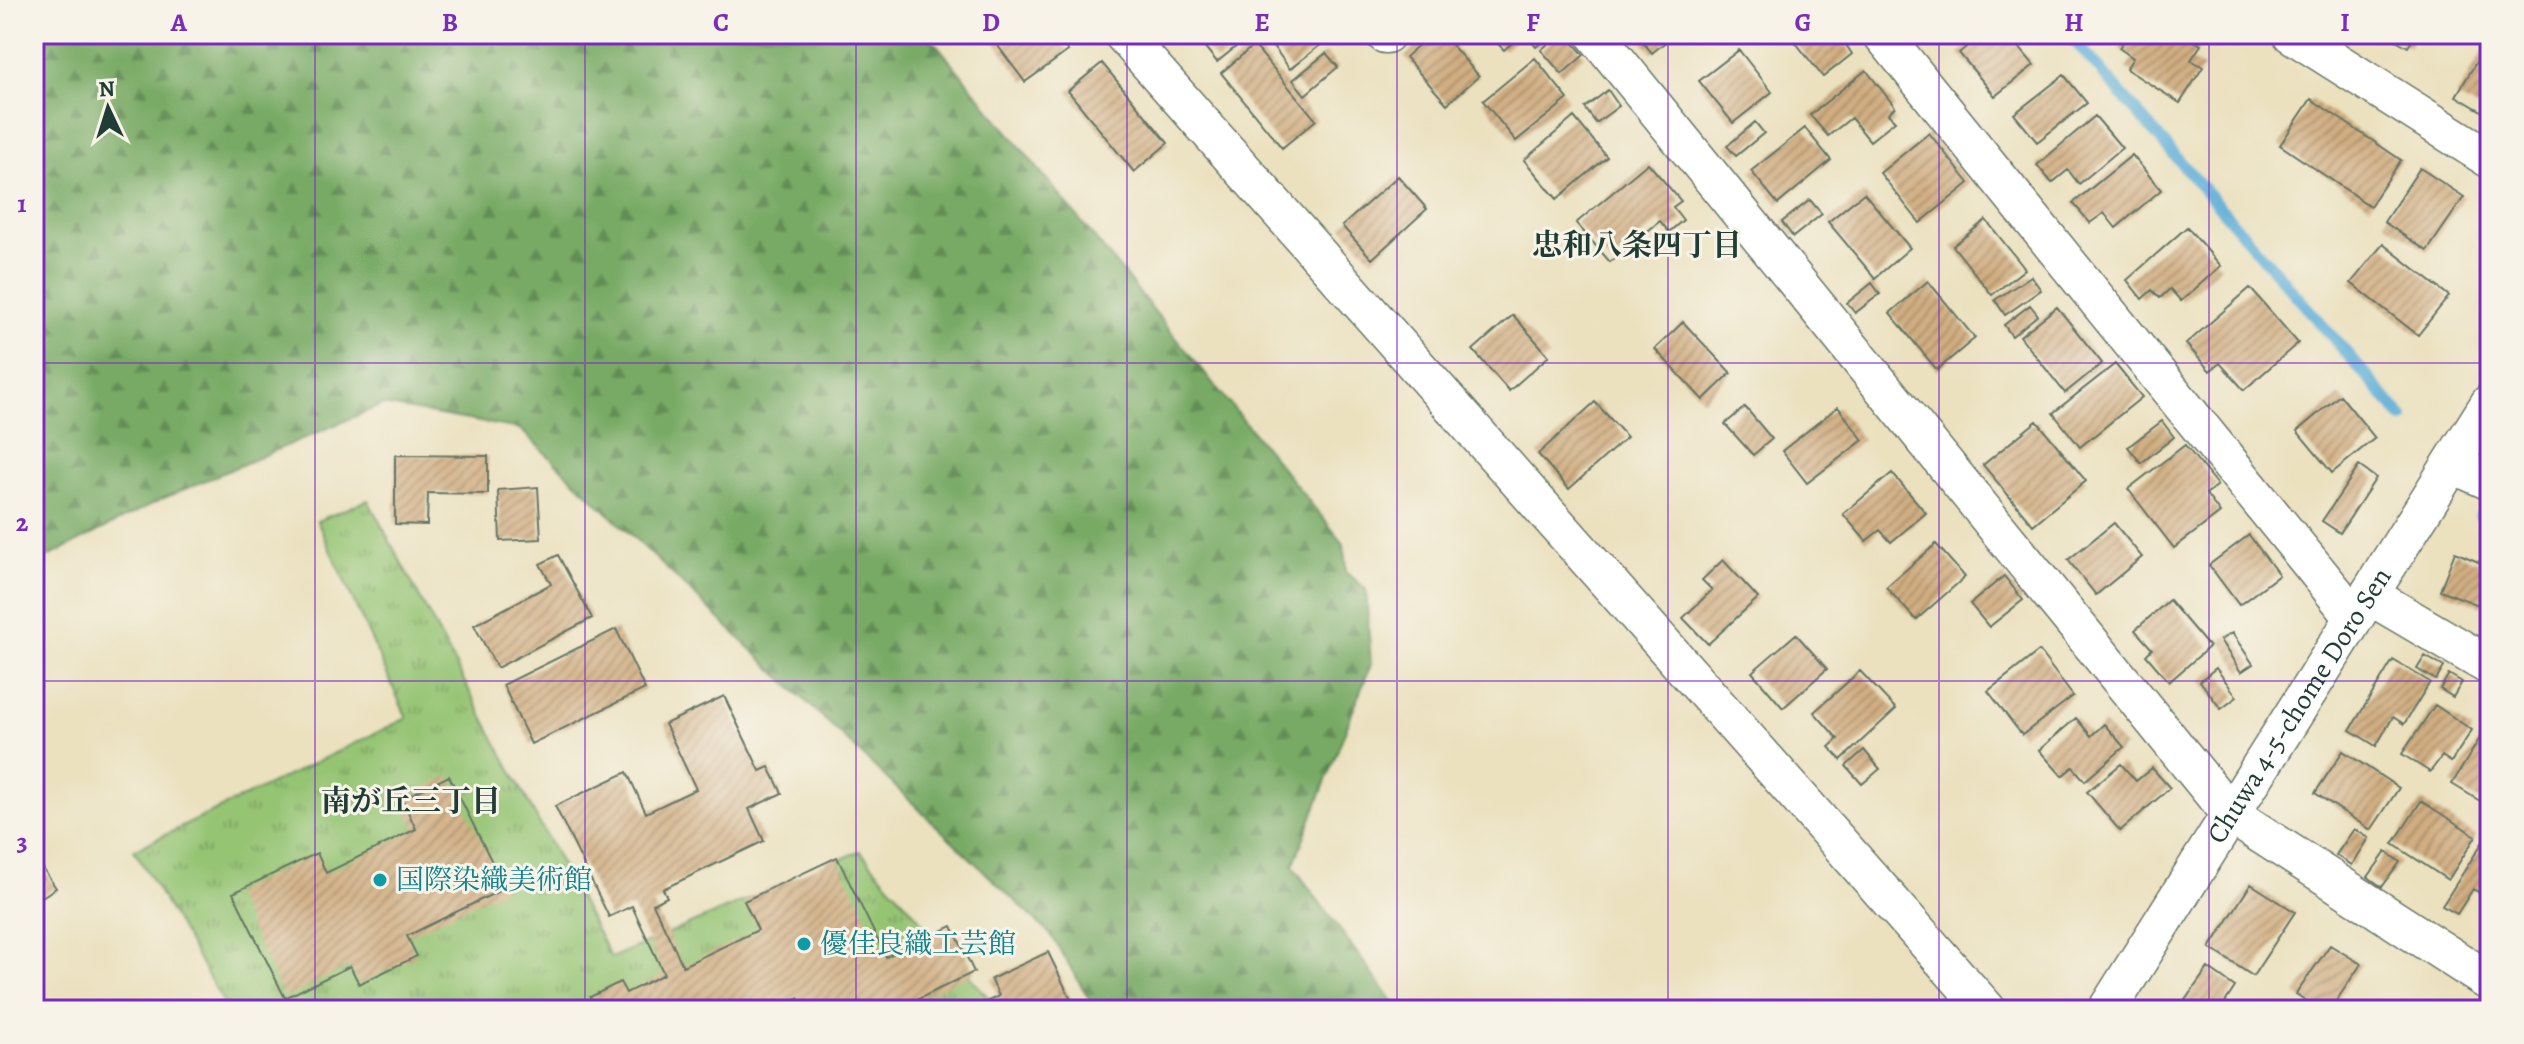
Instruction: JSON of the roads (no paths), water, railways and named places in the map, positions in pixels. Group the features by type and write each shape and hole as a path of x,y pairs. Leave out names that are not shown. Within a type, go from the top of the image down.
{"street":[{"path":"1123,34 1987,1010"},
{"path":"1595,34 2230,814 2490,982"},
{"path":"1882,34 2362,606 2490,666"},
{"path":"2292,34 2490,159"},
{"name":"Chuwa 4-5-chome Doro Sen","path":"2107,1010 2490,403"},
{"path":"2452,464 2490,481"}],"waterway":[{"path":"2069,34 2403,418"},
{"path":"2481,516 2490,521"}],"place":[{"name":"国際染織美術館","path":"380,880"},
{"name":"優佳良織工芸館","path":"804,944"}],"district":[{"name":"忠和八条四丁目","path":"1637,245"},
{"name":"南が丘三丁目","path":"411,801"}]}
